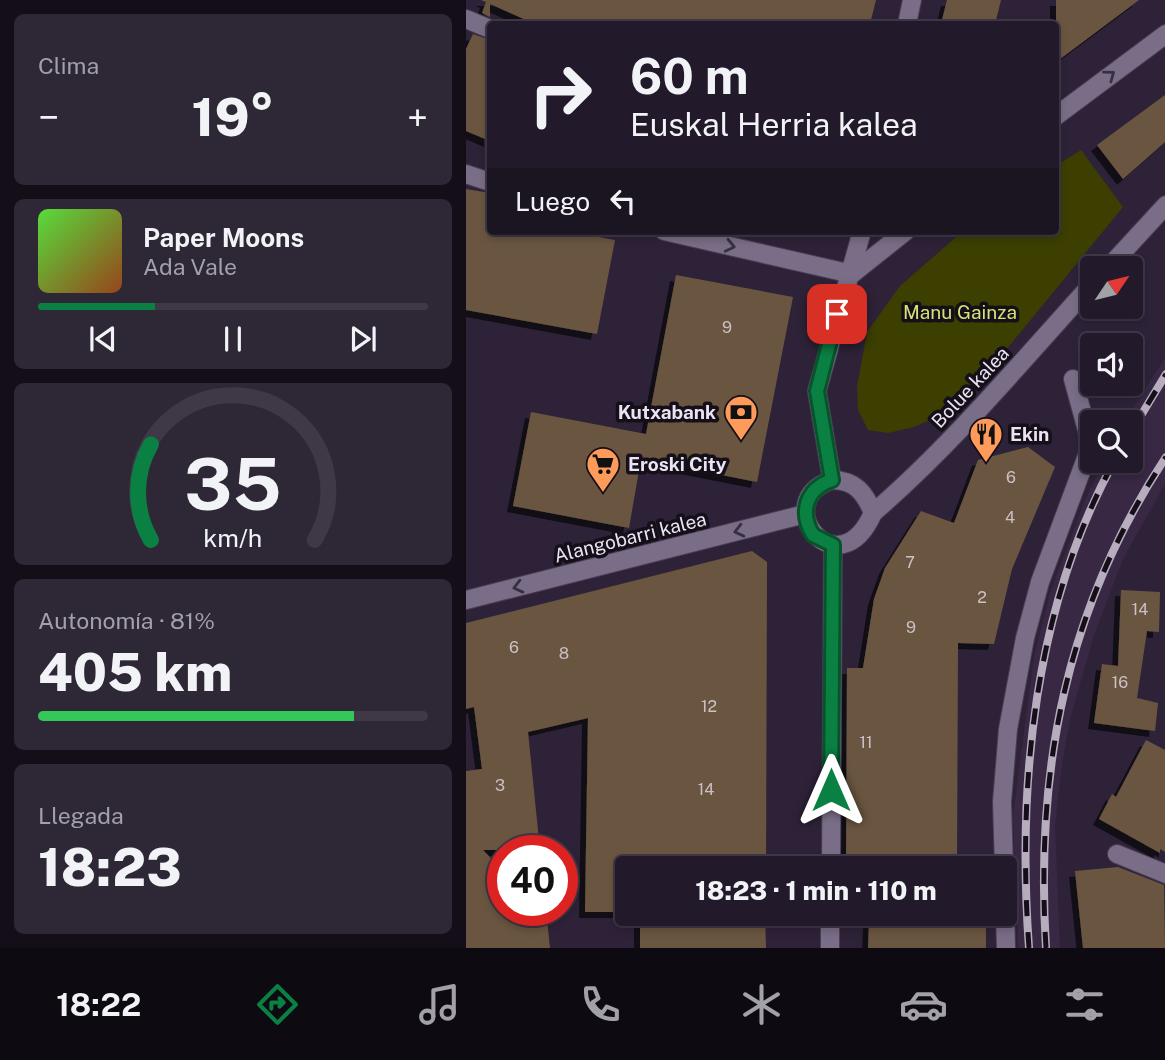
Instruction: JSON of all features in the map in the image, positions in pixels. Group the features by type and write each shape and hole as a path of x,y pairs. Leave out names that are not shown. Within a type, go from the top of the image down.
{"street":[{"path":"908,21 912,0"},
{"path":"466,19 487,28"},
{"path":"1059,115 1165,34"},
{"path":"466,174 487,181"},
{"path":"1119,256 1165,205"},
{"path":"681,235 852,274"},
{"path":"832,480 817,391 843,291 852,274 861,235"},
{"path":"852,274 901,235"},
{"name":"Bolue kalea","path":"873,513 908,482 1003,384 1080,297"},
{"path":"1004,856 1002,802 1008,729 1025,638 1039,582 1091,445 1073,379"},
{"path":"832,480 853,484 862,491 873,513 863,533 855,540 833,545 813,535 805,514 809,496 823,483 832,480"},
{"name":"Alangobarri kalea","path":"466,600 805,514"},
{"path":"831,856 833,545"},
{"path":"1117,854 1165,874"},
{"path":"830,926 830,948"},
{"path":"1005,926 1006,948"}],"shaded area":[{"path":"1165,358 1165,484 1123,559 1094,635 1070,719 1055,826 1060,948 1018,948 1017,856 1015,856 1013,815 1034,657 1050,593 1085,500 1098,473 1143,473 1143,410 1132,410"}],"green space":[{"name":"Manu Gainza","path":"1081,150 1123,207 1083,256 1080,256 1080,260 1001,356 939,416 914,427 888,433 868,430 858,410 857,386 867,332 900,286 958,235 1059,235 1059,164"}],"building":[{"path":"481,0 876,0 871,21 528,21 490,4 490,17 482,13 486,2"},
{"path":"947,0 1001,0 996,21 942,21"},
{"path":"1056,0 1139,0 1059,60 1059,21 1056,21"},
{"path":"473,34 487,39 487,140 466,131 466,49"},
{"path":"1165,95 1165,142 1123,179 1097,145"},
{"path":"466,189 487,192 487,235 588,235 615,240 597,334 466,310"},
{"path":"676,275 793,297 757,482 641,459 629,528 513,506 531,412 646,434"},
{"path":"1028,447 1055,467 1012,569 994,644 958,643 957,856 846,856 847,668 863,668 874,599 885,568 921,511 954,523 978,460"},
{"path":"752,551 767,562 766,856 615,856 615,912 585,912 588,718 528,732 538,835 487,835 487,850 483,850 487,854 487,926 548,926 550,948 466,948 466,771 482,769 474,707 466,709 466,623"},
{"path":"1121,590 1160,592 1159,632 1147,631 1137,698 1158,703 1155,731 1094,723 1102,664 1118,666"},
{"path":"1146,740 1165,750 1165,852 1160,849 1160,853 1099,819 1112,794 1116,797"},
{"path":"1118,867 1164,885 1165,948 1083,948 1075,871"},
{"path":"640,926 765,926 766,948 640,948"},
{"path":"869,926 986,926 986,948 868,948"}],"railway":[{"path":"1143,412 1166,374"},
{"path":"1046,948 1046,817 1064,692 1081,632 1104,572 1132,514 1166,457"},
{"path":"1029,948 1026,823 1037,697 1049,635 1066,575 1088,516 1109,473"}],"place":[{"name":"Kutxabank","path":"741,442"},
{"name":"Ekin","path":"986,464"},
{"name":"Eroski City","path":"603,494"}],"route":[{"path":"831,790 833,545 813,535 807,526 805,514 809,496 823,483 832,480 817,391 837,314"}]}
